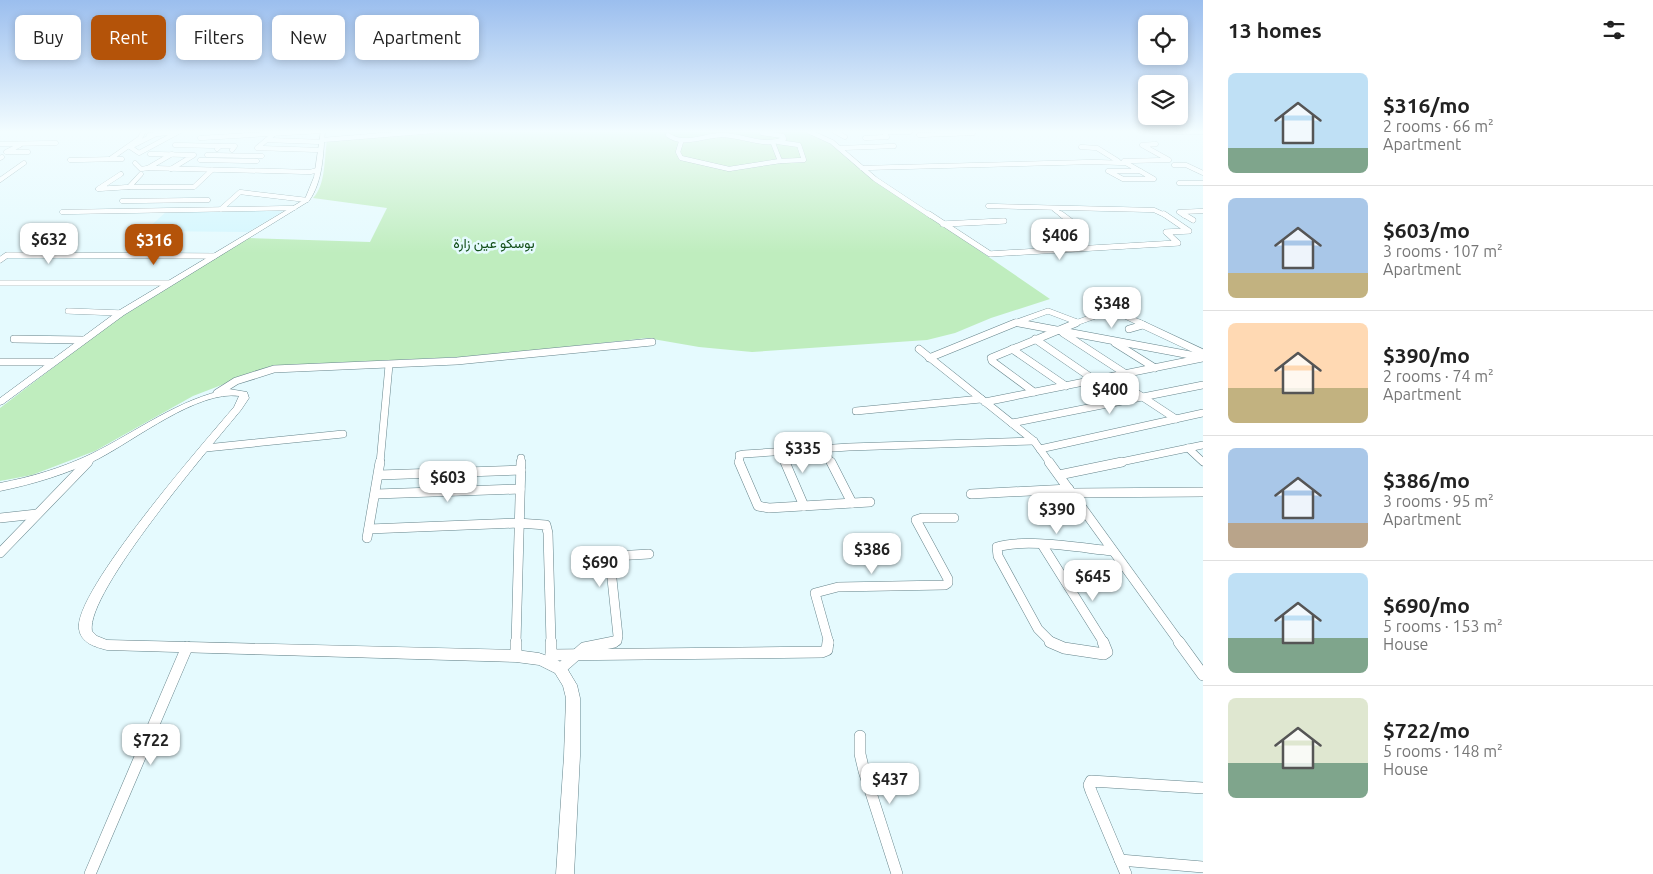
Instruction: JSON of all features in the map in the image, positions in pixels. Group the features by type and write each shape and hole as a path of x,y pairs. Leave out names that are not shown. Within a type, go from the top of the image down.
{"main road":[{"path":"0,402 121,313 307,200 311,194 317,172"},
{"path":"0,486 40,477 94,457 179,409 217,393 238,392 244,394 244,398 206,448 147,519 120,555 90,608 85,627 86,633 91,640 107,645 516,656 554,662 570,685 574,716 565,874"}],"street":[{"path":"0,180 13,172"},
{"path":"121,174 98,189 194,187 208,172"},
{"path":"298,172 313,172"},
{"path":"866,172 987,253 994,255 1178,243 1166,232 1189,230 1162,212 1154,210 988,206"},
{"path":"1109,172 1129,182"},
{"path":"1123,179 1154,178 1142,172"},
{"path":"130,187 141,174"},
{"path":"1179,183 1203,183"},
{"path":"221,209 240,192 307,200"},
{"path":"164,210 184,194"},
{"path":"122,201 208,200"},
{"path":"62,212 294,208"},
{"path":"1053,208 1080,228"},
{"path":"1193,220 1179,212 1203,211"},
{"path":"1178,222 1203,220"},
{"path":"943,224 1004,221"},
{"path":"0,260 7,255 214,256"},
{"path":"0,283 168,283"},
{"path":"1034,392 990,359 1077,322 1112,310 1203,353"},
{"path":"929,358 1016,322 1050,311 1077,322"},
{"path":"68,312 121,313"},
{"path":"1016,322 1203,358"},
{"path":"1129,330 1142,325"},
{"path":"1058,331 1126,374"},
{"path":"14,339 83,340"},
{"path":"1035,339 1096,381"},
{"path":"1109,340 1156,368"},
{"path":"217,393 223,388 250,376 274,369 468,360 652,342"},
{"path":"919,349 1034,441 1203,675"},
{"path":"1012,349 1066,386"},
{"path":"856,411 983,401 1096,381 1203,358"},
{"path":"0,362 53,362"},
{"path":"389,365 379,475 368,533 518,523 544,524 547,528 554,662"},
{"path":"1112,377 1176,419"},
{"path":"1012,424 1203,385"},
{"path":"1040,449 1203,413"},
{"path":"206,448 343,434"},
{"path":"870,502 804,506 758,506 738,459 739,455 824,449 1034,441"},
{"path":"1059,475 1203,445"},
{"path":"1188,448 1203,462"},
{"path":"824,449 852,503"},
{"path":"781,452 804,506"},
{"path":"0,554 94,457"},
{"path":"516,656 521,458"},
{"path":"379,475 521,470"},
{"path":"376,494 520,489"},
{"path":"971,494 1070,491 1203,492"},
{"path":"0,518 37,514"},
{"path":"554,662 573,655 822,652 827,650 829,644 815,593 821,590 854,587 945,585 948,583 948,580 916,520 922,518 954,518"},
{"path":"1044,546 1106,646 1107,652 1104,654 1064,648 1050,642 1038,629 996,551 997,546 1000,544 1044,546 1113,551"},
{"path":"554,662 573,655 584,648 616,642 618,636 611,557 649,554"},
{"path":"90,874 187,647"},
{"path":"860,736 858,744 862,763 897,874"},
{"path":"1126,874 1091,791 1089,784 1091,781 1203,788"},
{"path":"1120,860 1203,866"}],"shaded area":[{"path":"287,209 248,232 145,231 167,211"}],"green space":[{"name":"بوسكو عين زارة","path":"324,172 865,172 1050,299 991,318 955,333 927,340 752,352 699,347 647,338 482,356 271,366 193,396 95,451 32,475 0,481 0,408 113,322 248,238 370,242 387,208 313,198"}]}
